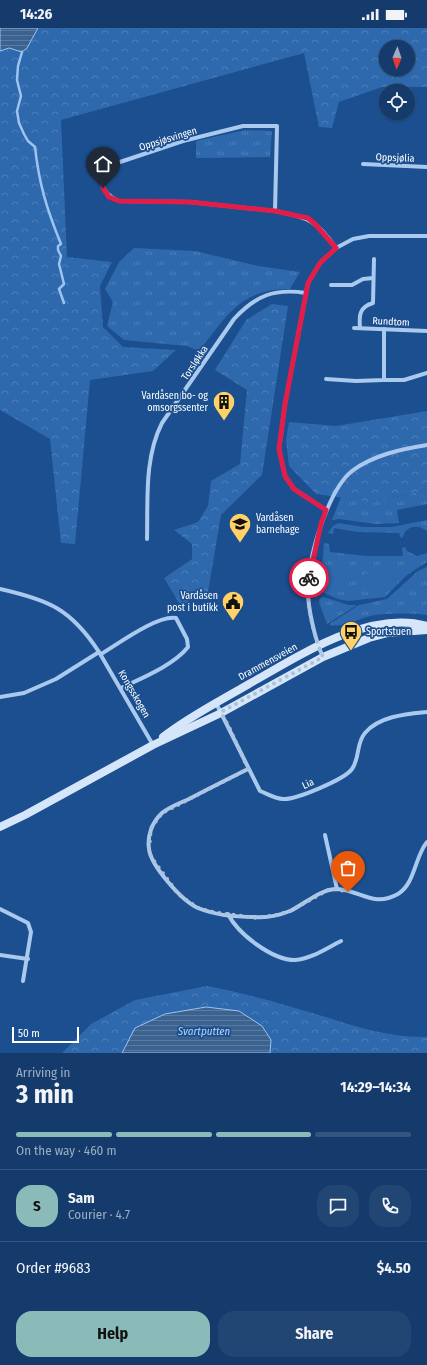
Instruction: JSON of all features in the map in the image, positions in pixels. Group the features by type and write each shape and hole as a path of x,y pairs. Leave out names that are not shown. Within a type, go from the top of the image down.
{"main road":[{"name":"Drammensveien","path":"153,744 175,728 216,703 318,646 356,631 374,626 395,623 427,626"},
{"name":"Drammensveien","path":"0,827 39,808 153,744 221,712 323,657 369,638 388,633 427,630"}],"street":[{"name":"Oppsjøsvingen","path":"275,211 277,126 243,126 183,141 114,164 105,169 102,178 103,188 109,197 119,201 190,202 275,211 308,218 329,238 336,248"},
{"name":"Oppsjølia","path":"363,164 427,167"},
{"path":"326,510 294,489 285,476 279,449 286,397 308,283 320,263 336,248 353,240 370,236 427,236"},
{"path":"360,328 360,311 363,307 373,303 374,259"},
{"path":"331,285 352,285 363,279 373,278"},
{"name":"Torsløkka","path":"147,539 151,454 156,436 162,423 234,319 246,306 258,297 273,293 297,291 306,293"},
{"name":"Rundtom","path":"354,328 427,331"},
{"path":"384,329 384,380"},
{"path":"326,380 404,380 427,373"},
{"path":"323,657 318,646 314,628 308,586 313,556 326,510 337,488 352,471 375,458 397,451 427,446"},
{"name":"Kongsskogen","path":"0,589 35,597 63,612 86,632 121,688 153,744"},
{"path":"0,697 24,693 56,679 156,622 168,617 176,618 187,639 188,647 183,654 140,679 121,688"},
{"name":"Lia","path":"216,703 260,791 283,799 300,796 351,771 358,760 360,741 364,733 374,725 401,715 427,712"},
{"path":"248,769 162,813 151,828 148,841 151,857 178,894 198,908 256,918 290,911 328,890 337,889 369,899 383,900 399,893 406,886 427,842"},
{"path":"325,835 337,889"},
{"path":"0,909 22,918 28,923 31,932 28,959 23,981"},
{"path":"228,914 233,924 242,933 259,946 281,958 295,960 310,957 341,940"},
{"path":"0,954 28,959"}],"green space":[{"path":"38,28 427,28 427,87 415,87 415,84 379,84 379,88 339,102 332,128 319,127 304,53 61,120 67,257 112,262 100,286 103,327 123,347 176,350 153,371 90,380 75,544 61,543 50,439 0,410 0,51 8,48 27,48"},
{"path":"245,130 272,131 270,157 196,158 196,141"},
{"path":"134,248 195,251 258,266 300,272 290,289 273,290 259,294 247,299 236,307 199,351 187,346 124,340 107,326 113,302 105,289 119,262"},
{"path":"272,304 288,306 262,475 221,515 208,592 181,606 164,578 192,559 192,544 174,530 198,522 208,506 211,481 240,464 247,390 215,370 246,320"},
{"path":"427,411 427,490 372,502 316,494 289,466 286,440 289,422 336,426"},
{"path":"346,484 372,502 427,490 427,504 397,510 399,523 376,524 339,519 332,520"},
{"path":"427,520 427,531 420,527 413,527 407,530 401,538 399,533 358,532 334,528 333,534 328,533 333,526 339,523 363,527 392,527"},
{"path":"324,543 329,544 330,552 366,556 403,556 402,548 405,547 407,551 417,556 427,553 427,562 407,575 385,597 348,601 338,599 320,591"},
{"path":"341,563 348,565 351,569 348,589 342,592 330,587 334,565"},
{"path":"397,566 401,577 369,588 364,574"},
{"path":"427,567 427,615 377,615 345,624 335,626 330,625 359,605 387,599 418,571"},
{"path":"323,597 349,605 357,605 327,624 319,602 320,598"},
{"path":"207,986 263,999 359,1027 399,1036 427,1037 427,1053 270,1053 271,1040 184,1012 165,1014 136,1028 122,1053 62,1053 91,1024 135,1000"}],"water":[{"path":"0,28 38,28 27,48 22,52 9,48 0,51"},
{"name":"Svartputten","path":"206,1007 239,1011 262,1026 271,1040 270,1053 122,1053 135,1028 165,1014"}],"waterway":[{"path":"22,52 18,66 17,80 21,96 17,111 19,123 28,141 35,147 44,197 61,244 58,246 61,256 59,264 64,284 59,289 64,303"}],"way so far":[{"path":"309,578 308,586 314,628 318,646 323,657 221,712 248,769 162,813 151,828 148,841 149,850 151,857 178,894 198,908 213,912 256,918 290,911 328,890 337,889 348,892"}],"place":[{"name":"Vardåsen bo- og omsorgssenter","path":"224,422"},
{"name":"Vardåsen barnehage","path":"240,544"},
{"name":"Vardåsen post i butikk","path":"233,622"},
{"name":"Sportstuen","path":"351,652"}],"route":[{"path":"103,188 109,197 119,201 190,202 275,211 308,218 329,238 336,248 320,263 308,283 300,319 280,432 280,460 285,476 294,489 326,510 313,556 309,578"}]}
